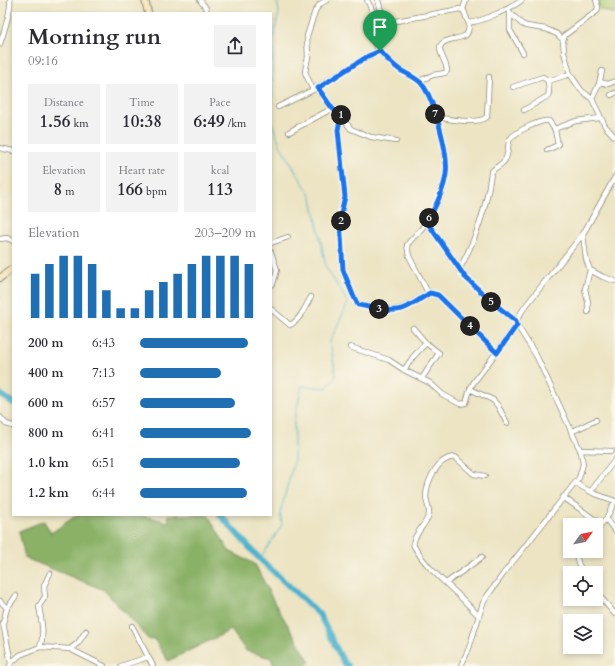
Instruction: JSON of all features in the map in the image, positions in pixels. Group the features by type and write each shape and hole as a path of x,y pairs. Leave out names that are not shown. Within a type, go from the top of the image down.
{"main road":[{"path":"145,0 148,12"},
{"path":"0,278 12,269"}],"street":[{"path":"0,44 11,4 10,0"},
{"path":"200,0 206,8 207,12"},
{"path":"327,0 320,4 315,11 307,36 308,58 305,72 315,89 341,116 348,127 356,132 371,137 396,141"},
{"path":"367,0 376,21 372,30 372,35 380,51 399,69 419,81 427,92 436,117 445,157 446,173 440,196 427,222 407,246 409,256 427,291 440,297 497,353"},
{"path":"378,0 384,22"},
{"path":"419,81 433,75 445,73 447,71 447,66 440,49 441,45 445,42 468,34 470,23 463,9 466,0"},
{"path":"470,23 487,18 522,0"},
{"path":"563,40 568,33 597,10 598,7 596,0"},
{"path":"513,5 510,13 510,30 523,53"},
{"path":"376,21 384,22 406,20 449,10 463,9"},
{"path":"510,13 522,24 546,29 557,34 563,40 564,52 570,74 581,90 592,99 600,118 615,137"},
{"path":"278,107 315,89 368,56 380,51"},
{"path":"592,99 600,82 602,71"},
{"path":"548,81 570,74"},
{"path":"436,117 468,121 484,120 488,115 489,77"},
{"path":"513,87 543,77 548,81 548,96 524,110"},
{"path":"600,82 608,84 615,81"},
{"path":"289,132 332,108"},
{"path":"341,116 338,130 345,197 340,218 343,270 358,305 393,310 403,308 430,293"},
{"path":"555,130 565,124 576,121 600,118"},
{"path":"459,270 472,245 482,217 491,173 505,160 511,138 523,129 544,121 549,121 555,130 558,145 546,150"},
{"path":"0,148 12,151"},
{"path":"350,347 389,360 404,370 430,383 442,394 460,404 466,403 470,389 474,382 497,353 517,323 524,308 583,234 615,177"},
{"path":"427,222 459,270 492,302 517,323 537,357 580,450 583,464 581,473 575,483 495,585 484,603 461,666"},
{"path":"583,234 586,258 590,270 585,288 588,302 588,312"},
{"path":"272,243 288,237"},
{"path":"0,239 7,238 12,240"},
{"path":"272,255 277,270 272,284"},
{"path":"590,270 603,277 615,280"},
{"path":"272,310 290,325 293,324 297,320 311,296"},
{"path":"413,328 426,343 439,353 422,378"},
{"path":"404,370 413,357 426,343"},
{"path":"470,389 493,400 507,423"},
{"path":"0,417 6,424 12,426"},
{"path":"571,432 596,420"},
{"path":"580,450 612,451"},
{"path":"479,616 438,577 413,545 414,538 423,526 429,514 426,497 429,480 435,470 450,458 457,458 474,474 485,476"},
{"path":"590,491 615,460"},
{"path":"575,483 615,501 603,522"},
{"path":"563,497 593,518"},
{"path":"606,519 615,531"},
{"path":"446,584 482,557"},
{"path":"40,647 42,628 39,606 45,597 44,586 50,572"},
{"path":"10,664 3,623 7,608 16,596"},
{"path":"603,600 615,614"},
{"path":"0,601 7,608"},
{"path":"132,626 153,666"},
{"path":"70,649 78,643 86,631"},
{"path":"10,664 20,655 40,647 70,649 104,666"},
{"path":"121,666 148,657"}],"green space":[{"path":"597,0 615,0 615,14 599,9"},
{"path":"76,516 143,516 169,522 168,516 209,516 229,551 255,564 274,602 310,662 304,666 274,666 271,658 246,651 231,630 168,661 154,639 149,640 104,590 25,558 19,531 44,521 51,533"}],"waterway":[{"path":"260,559 282,525 280,513 294,461 294,421 302,386 327,388 336,376 330,341 348,303 326,267 312,198 281,147 272,123 273,41 279,12 277,0"},
{"path":"149,4 151,10"},
{"path":"0,283 12,275"},
{"path":"0,394 12,402"},
{"path":"221,516 260,559 319,614 344,663 348,666"}],"route":[{"path":"380,51 399,69 419,81 422,85 427,92 442,135 446,173 440,196 427,222 465,277 492,302 516,321 517,325 497,353 438,295 430,293 403,308 393,310 374,308 358,305 346,280 343,270 340,218 345,197 338,130 341,116 332,108 318,88 368,56 380,51"}]}
